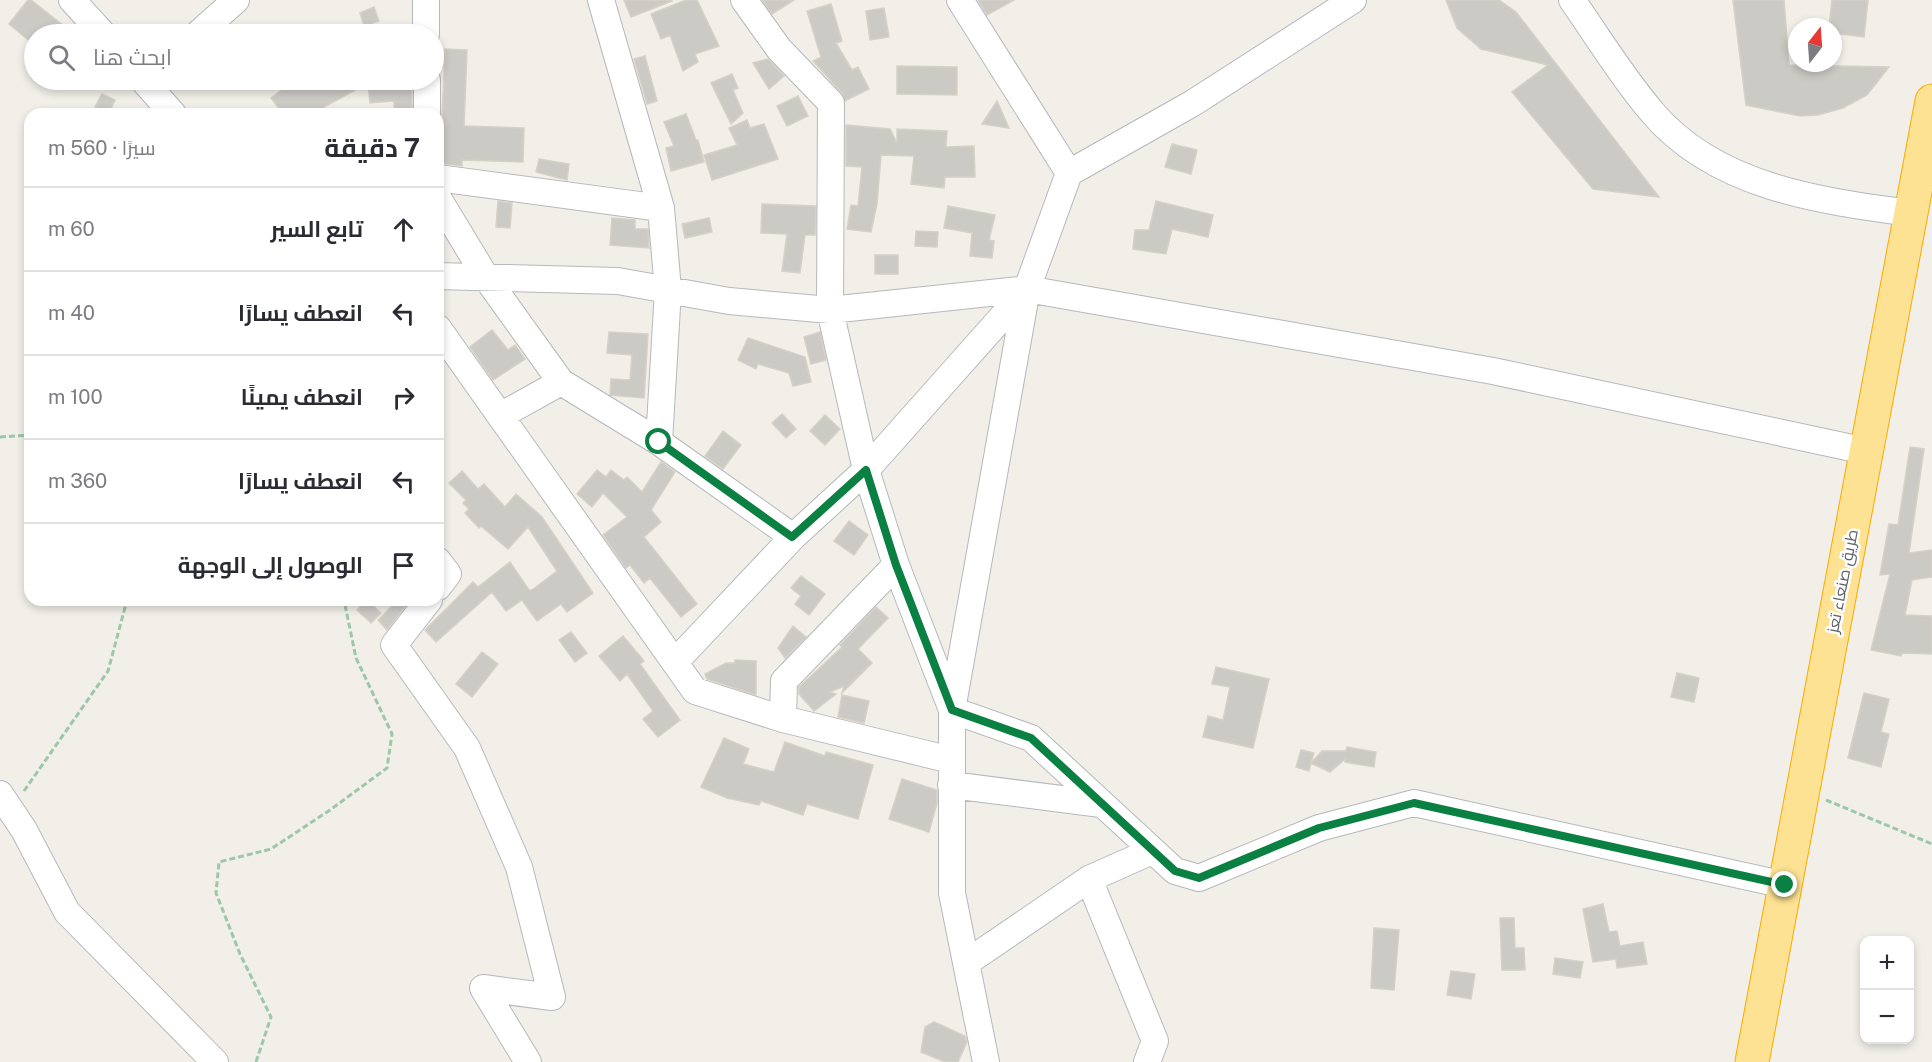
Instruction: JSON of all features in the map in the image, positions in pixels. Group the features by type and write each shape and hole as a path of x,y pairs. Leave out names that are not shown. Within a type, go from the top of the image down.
{"highway":[{"name":"طريق صنعاء تعز","path":"1752,1062 1932,101"}],"street":[{"path":"72,0 94,24"},
{"path":"209,24 236,0"},
{"path":"426,0 426,24"},
{"path":"601,0 661,208 668,290 659,442"},
{"path":"744,0 779,49 831,103 830,310 866,470 896,565 952,710 1031,738 1175,871 1199,878 1319,828 1414,803 1785,885"},
{"path":"960,0 1069,173"},
{"path":"986,1062 952,893 952,710 1027,289 1069,173 1192,103 1353,0"},
{"path":"1572,0 1653,113 1694,151 1760,183 1820,201 1911,213"},
{"path":"153,90 168,108"},
{"path":"427,90 427,108"},
{"path":"444,179 661,208"},
{"path":"444,208 487,279 561,382 659,442 792,537"},
{"path":"444,276 618,281 729,301 830,310 1027,289 1493,371 1866,451"},
{"path":"675,662 792,537 866,470 1027,289"},
{"path":"444,337 695,691 783,719 951,760"},
{"path":"500,416 561,382"},
{"path":"783,719 784,681 896,565"},
{"path":"424,606 394,645 467,748 519,867 552,997 483,988 528,1062"},
{"path":"951,785 1101,804"},
{"path":"5,802 24,830 67,912 215,1062"},
{"path":"966,963 1089,879 1152,851"},
{"path":"1089,879 1155,1041 1147,1062"}],"path":[{"path":"0,437 24,435"},
{"path":"5,802 108,671 125,606"},
{"path":"256,1062 271,1017 240,954 216,893 219,862 271,849 330,810 387,768 393,734 356,658 345,606"},
{"path":"1803,790 1932,844"}],"building":[{"path":"28,0 31,0 61,24 24,24 24,37 9,24"},
{"path":"624,0 672,0 672,1 631,17"},
{"path":"686,0 697,0 719,46 695,54 698,62 683,71 670,35 661,39 651,14"},
{"path":"762,0 794,0 772,14"},
{"path":"978,0 1014,0 987,15"},
{"path":"1446,0 1499,0 1516,12 1659,197 1593,189 1512,92 1548,65 1481,49 1457,28"},
{"path":"1733,0 1784,0 1788,72 1842,72 1842,66 1889,67 1867,95 1843,108 1818,115 1800,116 1746,105"},
{"path":"1832,0 1868,0 1864,37 1842,34 1842,18 1830,18"},
{"path":"831,4 842,41 836,43 852,70 858,67 869,89 845,101 842,93 813,61 821,57 807,11"},
{"path":"374,7 379,21 363,24 360,13"},
{"path":"884,8 889,37 870,40 866,11"},
{"path":"445,49 467,50 464,126 524,128 523,162 462,160 462,166 444,164"},
{"path":"645,56 657,101 647,104 634,59"},
{"path":"768,59 784,76 769,89 753,63"},
{"path":"897,66 957,67 957,95 897,94"},
{"path":"732,74 738,88 733,90 743,113 731,124 711,83"},
{"path":"282,90 355,90 325,108 278,108 271,98"},
{"path":"369,90 412,90 412,108 394,108 394,101 370,103"},
{"path":"102,94 115,100 111,108 95,107"},
{"path":"798,96 808,116 787,126 777,106"},
{"path":"997,101 1009,128 982,124"},
{"path":"686,114 696,140 698,140 704,162 671,171 666,148 674,146 664,122"},
{"path":"747,120 750,128 764,124 778,159 712,180 704,155 737,145 729,128"},
{"path":"846,125 890,129 897,143 897,129 947,131 946,147 974,146 975,177 945,177 944,188 911,184 914,156 881,155 877,204 871,232 847,229 851,205 858,206 862,167 846,166"},
{"path":"1172,144 1197,150 1191,174 1165,167"},
{"path":"539,159 569,164 567,180 536,172"},
{"path":"498,201 512,203 510,228 496,227"},
{"path":"1156,201 1213,215 1208,237 1172,229 1166,254 1133,249 1135,230 1149,230"},
{"path":"762,204 816,206 815,235 805,235 800,273 782,271 787,234 761,233"},
{"path":"948,206 995,215 989,240 994,241 992,258 970,256 972,233 944,228"},
{"path":"612,218 635,220 635,229 648,229 649,248 610,245"},
{"path":"709,218 712,232 685,238 682,224"},
{"path":"916,231 938,232 937,247 915,246"},
{"path":"875,255 898,255 898,274 875,274"},
{"path":"492,330 508,350 515,345 525,359 493,380 470,347"},
{"path":"609,332 648,334 644,398 610,395 611,379 630,380 632,355 607,353"},
{"path":"820,332 826,360 811,364 804,337"},
{"path":"748,338 805,357 811,382 793,386 789,373 758,364 756,369 738,360"},
{"path":"782,414 796,429 786,438 772,423"},
{"path":"825,415 840,429 825,445 810,431"},
{"path":"723,431 741,445 723,469 705,456"},
{"path":"1910,447 1924,449 1909,553 1932,550 1932,577 1912,580 1905,615 1932,616 1932,654 1902,653 1901,656 1871,650 1890,574 1880,575 1889,524 1898,525"},
{"path":"661,462 675,472 651,510 661,522 644,537 697,604 681,617 650,578 644,583 630,565 626,568 603,535 627,517 603,493 592,507 577,494 597,470 606,477 611,470 624,480 627,477 642,492"},
{"path":"462,471 478,489 484,484 505,507 516,494 542,517 593,593 567,612 561,604 537,621 522,600 506,611 492,592 436,642 425,630 473,582 478,587 510,562 529,590 532,590 557,571 528,527 508,549 481,526 479,528 465,513 469,509 463,503 466,500 449,483"},
{"path":"849,521 868,535 854,555 834,541"},
{"path":"801,576 825,594 809,615 795,604 801,596 791,588"},
{"path":"361,606 373,606 381,613 371,623 357,610"},
{"path":"392,606 405,606 387,630 378,620"},
{"path":"876,607 888,618 858,649 872,663 842,693 844,686 830,692 836,694 814,711 799,694 799,687 842,647 840,645"},
{"path":"793,626 806,637 785,658 778,648"},
{"path":"571,632 587,653 575,662 559,640"},
{"path":"623,636 644,661 640,664 680,720 658,737 643,719 653,711 627,674 620,681 599,656"},
{"path":"482,652 498,664 472,697 456,684"},
{"path":"735,660 756,661 756,695 707,679 705,674 726,663 735,663"},
{"path":"1216,667 1269,679 1253,748 1203,737 1208,716 1223,720 1230,687 1212,684"},
{"path":"1677,673 1699,678 1694,702 1671,697"},
{"path":"1864,693 1889,699 1881,732 1889,734 1881,767 1848,758"},
{"path":"842,695 869,701 864,723 838,717"},
{"path":"724,738 749,749 743,764 774,772 785,742 825,756 826,752 873,765 858,819 807,804 803,815 761,801 759,805 727,798 701,787"},
{"path":"1347,747 1376,752 1374,767 1345,762 1345,759 1330,772 1311,763 1322,751 1346,751"},
{"path":"1301,750 1314,753 1309,771 1296,767"},
{"path":"902,779 937,790 937,803 929,832 889,819"},
{"path":"1603,904 1609,932 1617,931 1620,946 1643,942 1647,964 1617,968 1616,959 1593,962 1583,909"},
{"path":"1500,918 1514,918 1515,948 1524,948 1525,970 1502,970"},
{"path":"1374,928 1399,930 1394,990 1371,988"},
{"path":"1555,958 1583,962 1580,978 1553,974"},
{"path":"1451,971 1475,974 1471,999 1447,995"},
{"path":"934,1022 965,1036 967,1042 958,1062 945,1062 921,1052 925,1027"}],"route":[{"path":"659,442 792,537 866,470 896,565 952,710 1031,738 1130,832 1175,871 1199,878 1319,828 1414,803 1785,885"}]}
